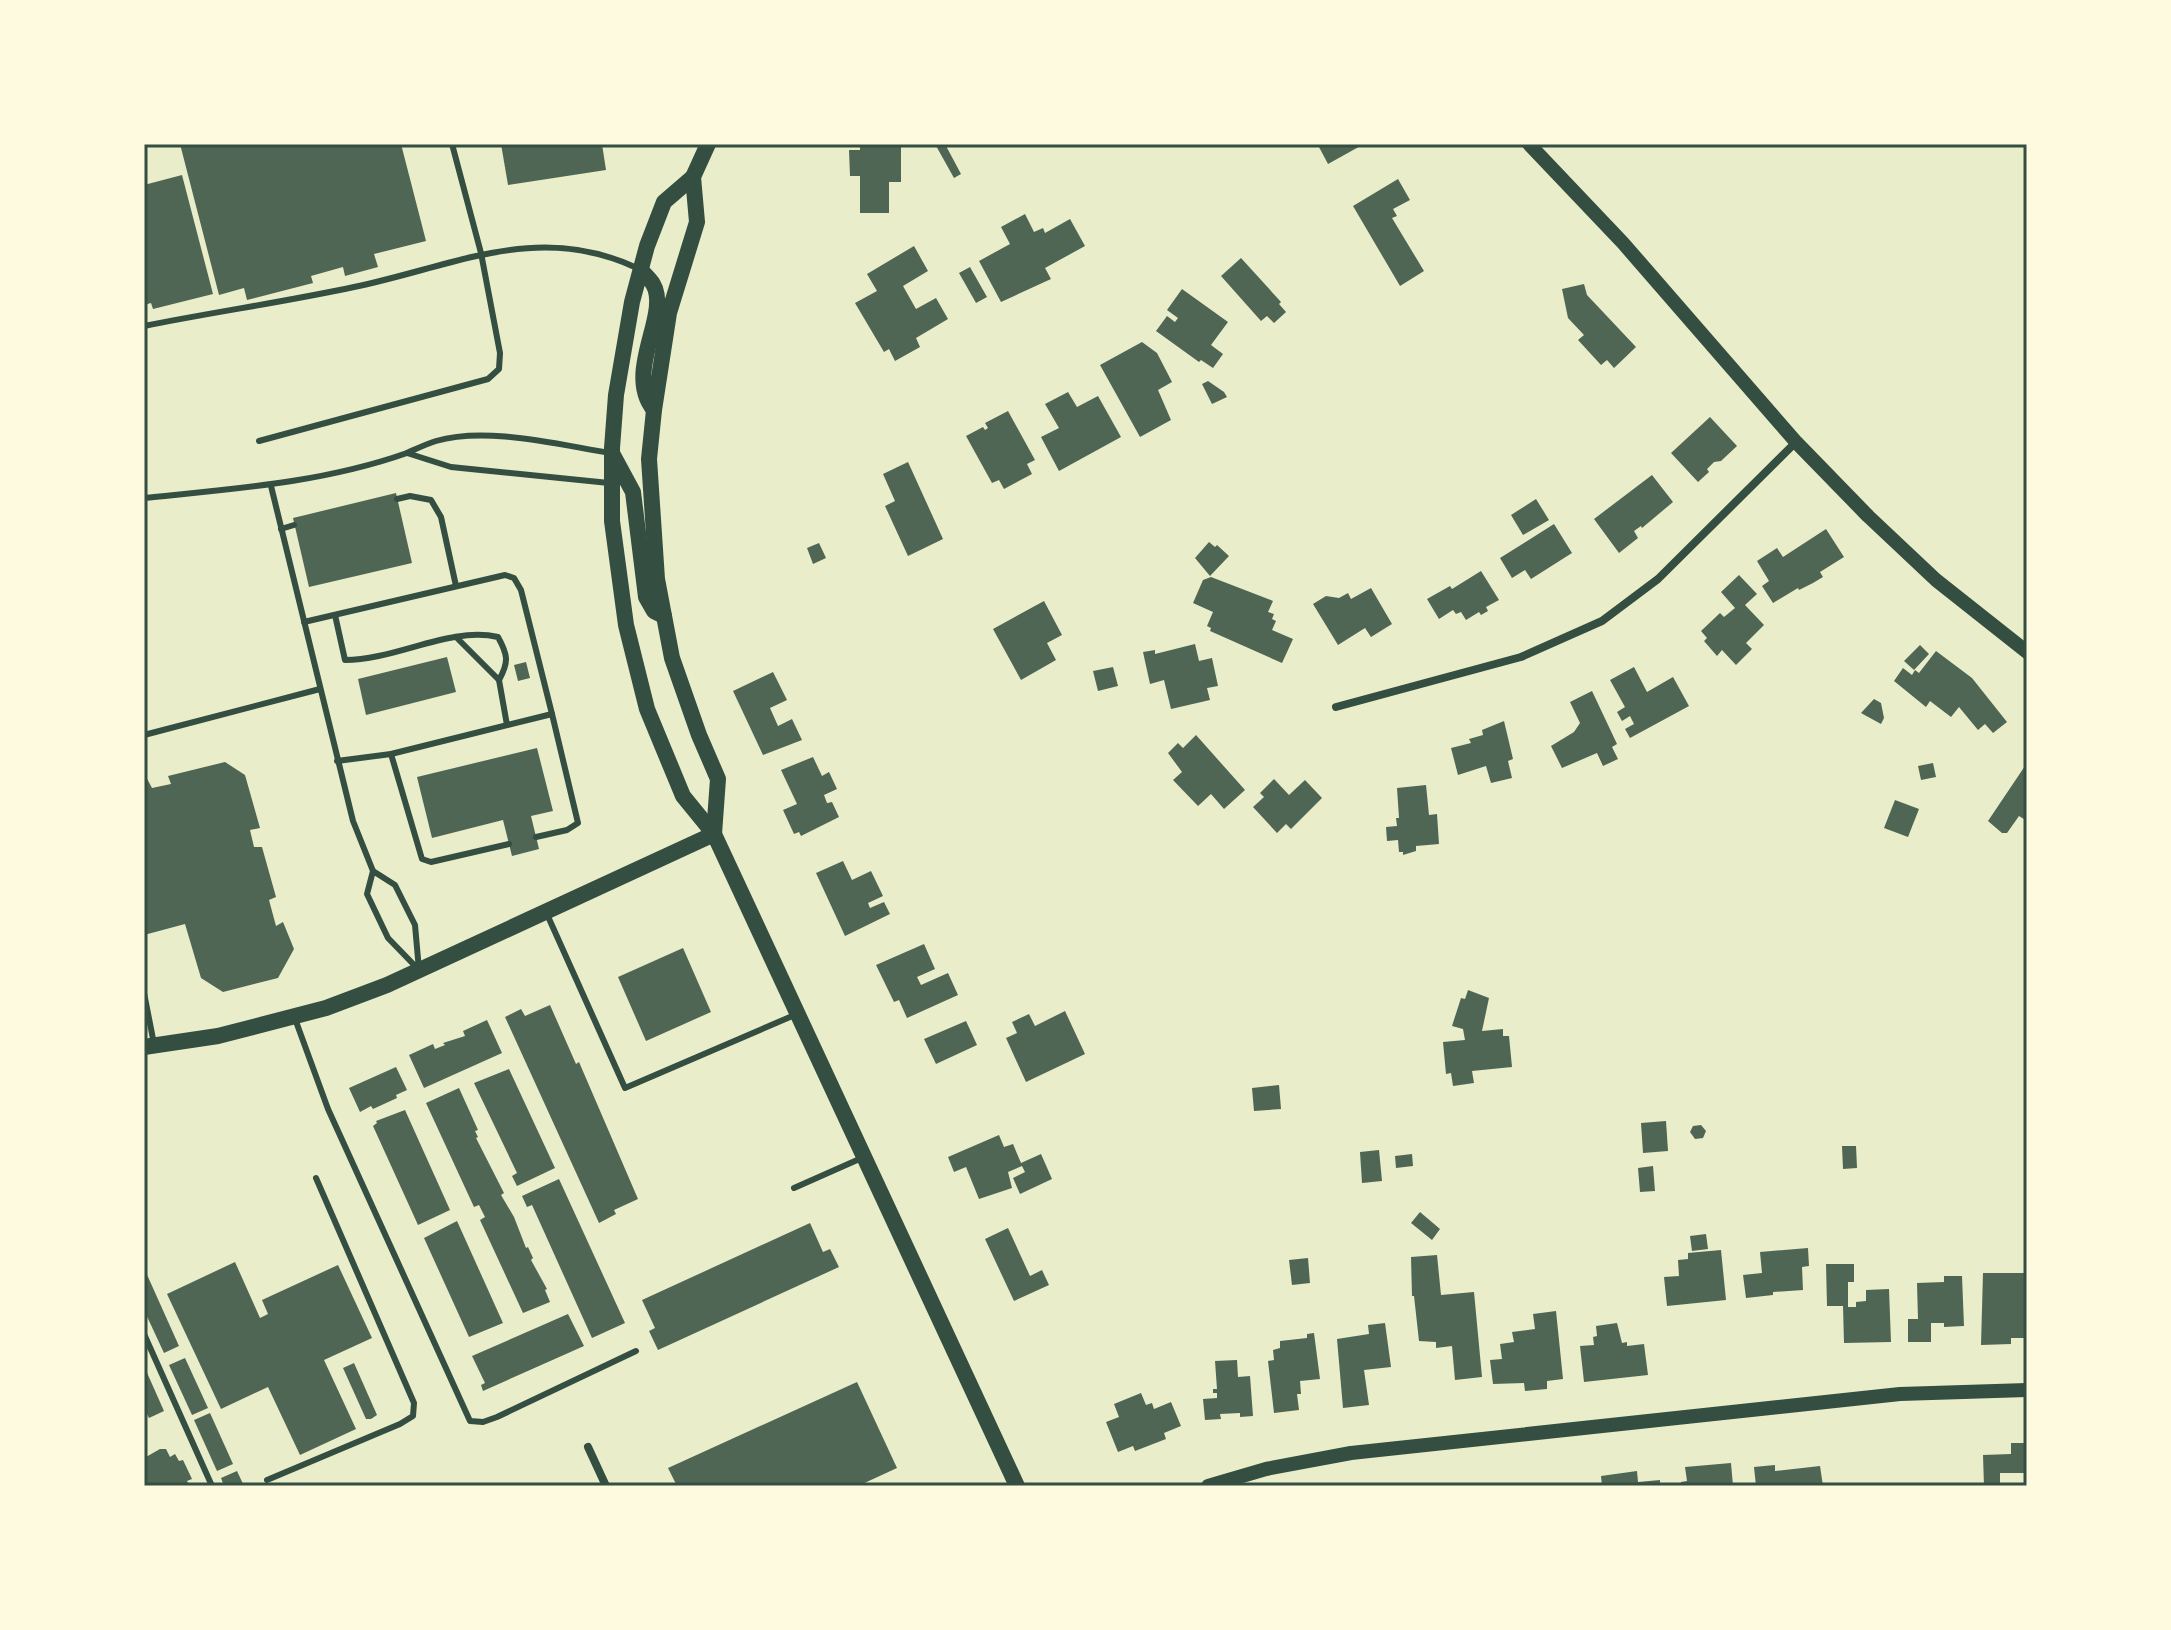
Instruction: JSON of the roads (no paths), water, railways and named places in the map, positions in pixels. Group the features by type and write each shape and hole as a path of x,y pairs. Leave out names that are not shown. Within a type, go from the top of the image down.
{"main road":[{"path":"708,144 693,177 664,202 632,302 616,395 612,521 626,625 647,709 683,796 714,834 1017,1486"},
{"path":"693,177 697,222 669,313 649,459 657,579 672,658 718,779 714,834"},
{"path":"641,270 655,286 656,302 641,384 646,401 654,410"},
{"path":"612,454 633,492 646,597 654,611 664,616"},
{"path":"149,1046 218,1036 326,1008 419,970 714,834"}],"street":[{"path":"1529,144 1632,254 1796,442 1902,549 1972,610 2027,652"},
{"path":"1336,707 1521,657 1602,621 1658,579 1796,442"},
{"path":"1208,1486 1266,1469 1351,1453 1900,1394 2027,1390"},
{"path":"588,1447 606,1486"}],"lane":[{"path":"259,441 488,379 499,369 500,353 481,253 452,144"},
{"path":"144,326 352,288 481,253 527,247 614,257 641,270"},
{"path":"144,498 271,486 383,462 437,441 468,437 515,438 612,454"},
{"path":"407,453 451,467 612,484"},
{"path":"271,486 353,821 373,871 395,885 415,925 419,970"},
{"path":"397,499 410,496 431,500 441,517 456,586"},
{"path":"281,529 294,525"},
{"path":"304,622 505,575 514,578 521,590 578,823 567,830 536,837"},
{"path":"335,615 345,660 377,658 456,637 485,634 498,637 507,654 508,665 499,680"},
{"path":"456,637 499,680 507,725"},
{"path":"144,735 320,689"},
{"path":"337,761 391,754 552,714"},
{"path":"391,754 422,859 431,862 509,844"},
{"path":"373,871 367,894 388,938 419,970"},
{"path":"546,912 625,1088 797,1013"},
{"path":"144,993 149,1046"},
{"path":"294,1016 328,1109 470,1421 483,1422 497,1417 636,1351"},
{"path":"794,1188 864,1157"},
{"path":"267,1480 413,1416 414,1403 316,1178"},
{"path":"144,1334 212,1486"}]}
